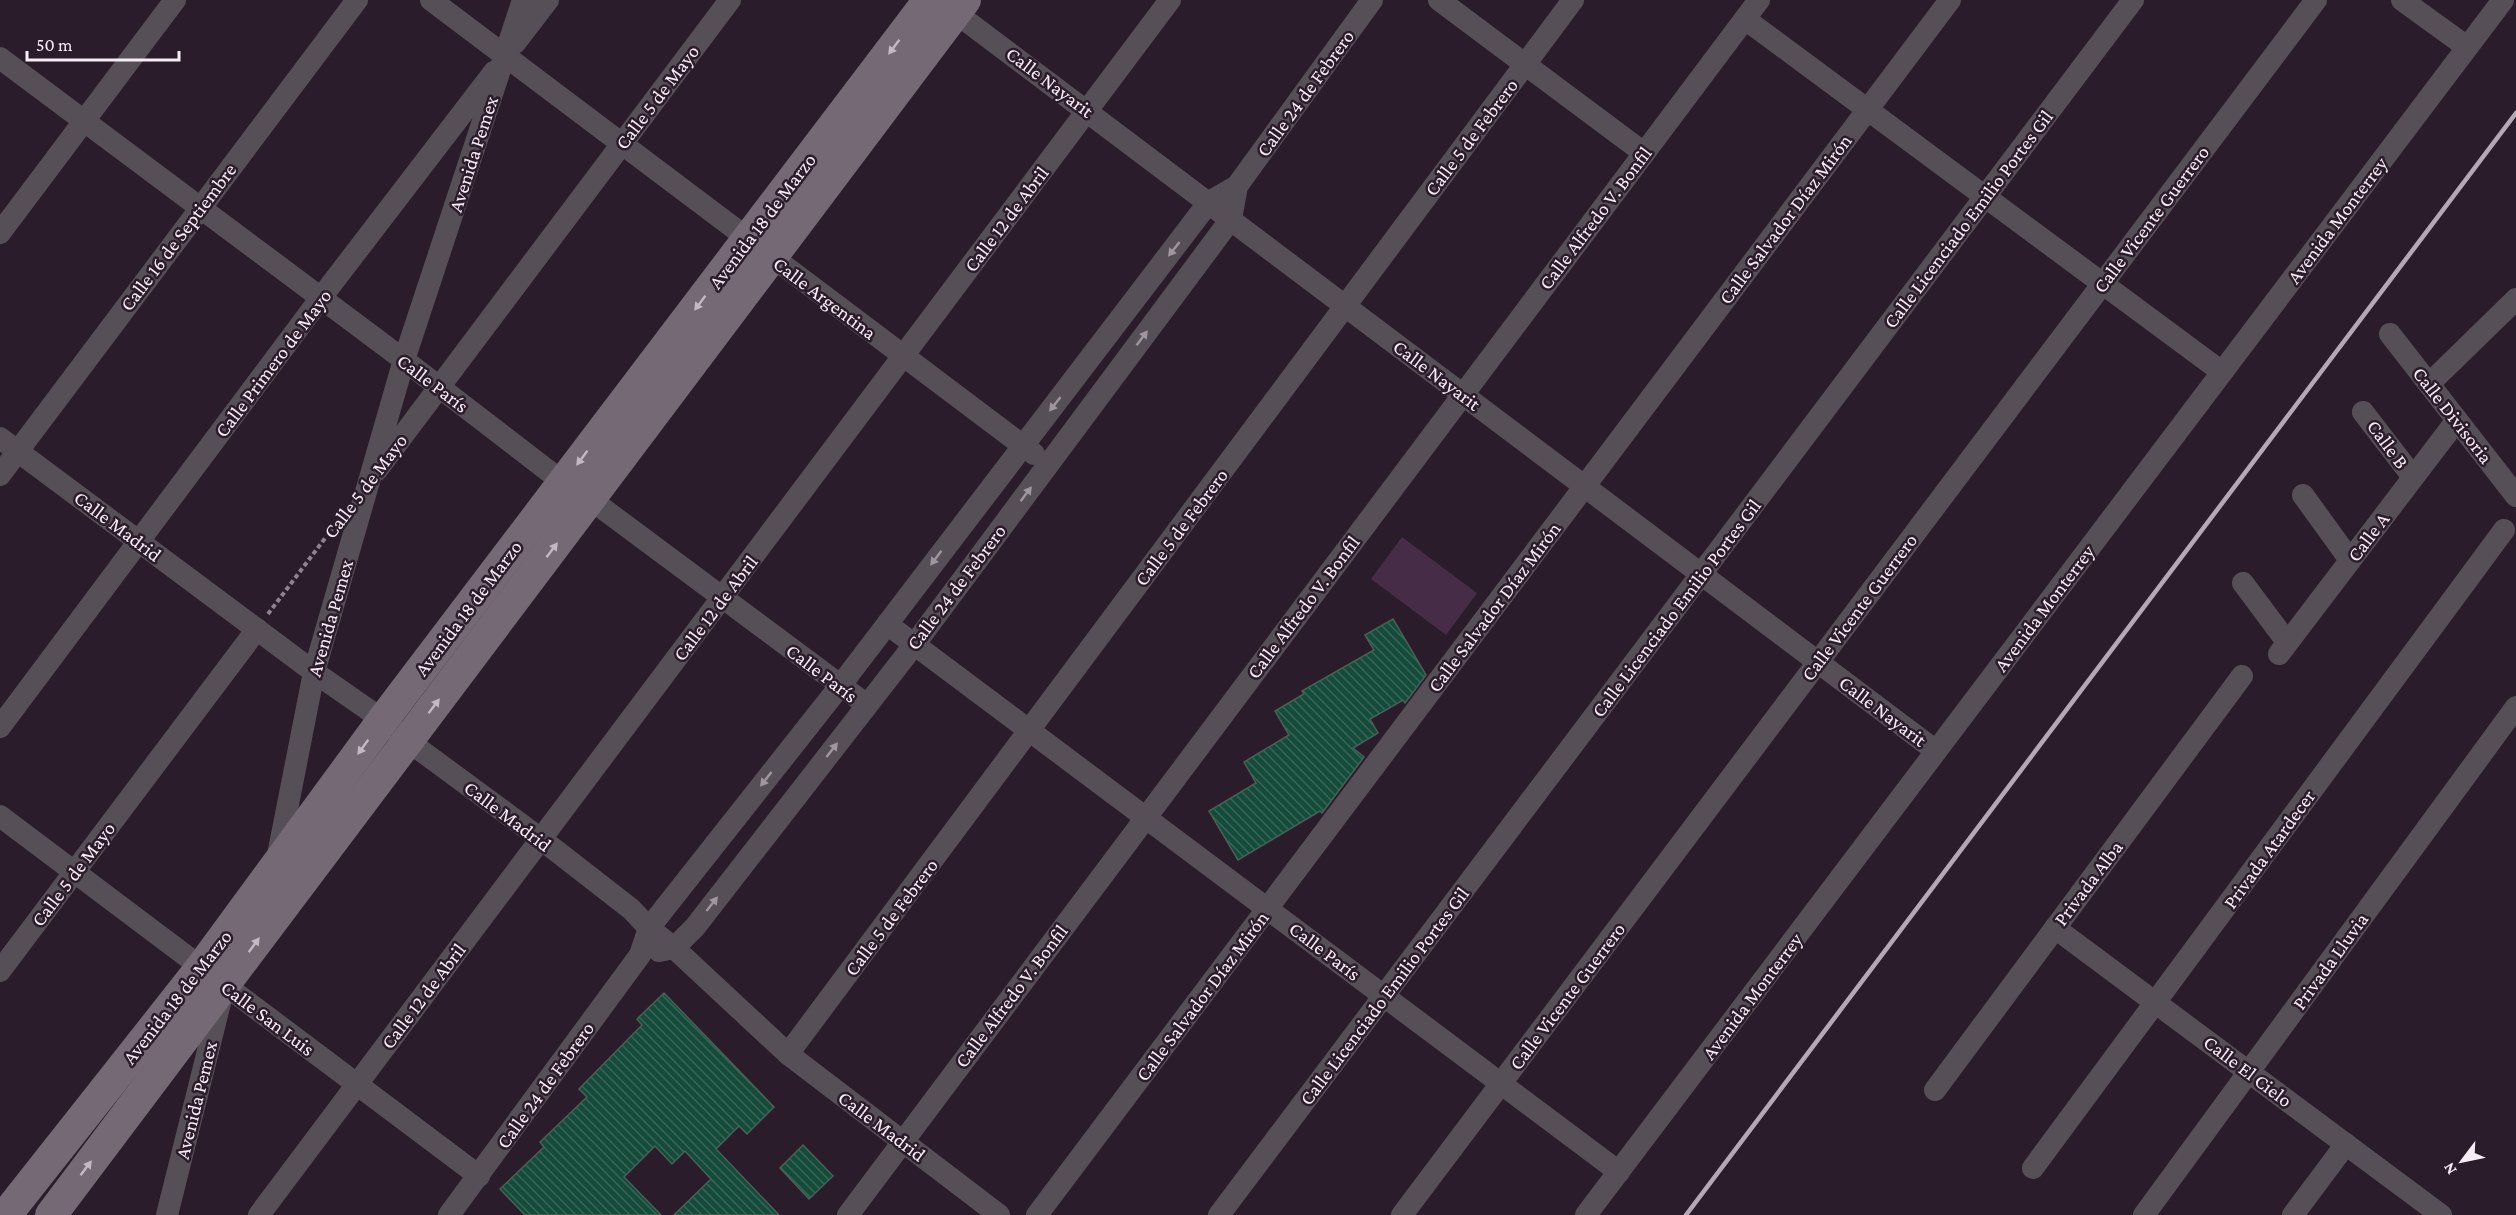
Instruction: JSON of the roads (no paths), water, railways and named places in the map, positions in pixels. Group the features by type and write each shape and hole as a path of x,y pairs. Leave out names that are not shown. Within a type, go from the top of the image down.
{"street":[{"path":"0,232 175,0"},
{"name":"Calle 16 de Septiembre","path":"0,475 9,445 200,208 357,0"},
{"name":"Calle Argentina","path":"431,0 1023,445 1047,466"},
{"name":"Avenida Pemex","path":"283,883 314,672 404,360 523,0"},
{"name":"Calle Primero de Mayo","path":"0,727 320,299 548,0"},
{"name":"Calle 5 de Mayo","path":"369,481 730,0"},
{"name":"Calle 12 de Abril","path":"259,1215 1170,0"},
{"name":"Calle 24 de Febrero","path":"449,1215 640,955 648,928 840,686 1209,202 1237,186 1372,0"},
{"path":"1439,0 1644,153"},
{"name":"Calle 5 de Febrero","path":"788,1054 1573,0"},
{"name":"Calle Alfredo V. Bonfil","path":"848,1215 1759,0"},
{"name":"Calle Salvador Díaz Mirón","path":"1037,1215 1950,0"},
{"name":"Calle Licenciado Emilio Portes Gil","path":"1219,1215 2133,0"},
{"name":"Calle Vicente Guerrero","path":"1402,1215 2316,0"},
{"path":"2402,0 2467,47"},
{"name":"Avenida Monterrey","path":"1586,1215 2503,0"},
{"name":"Calle Nayarit","path":"947,3 1936,751"},
{"name":"Avenida 18 de Marzo","path":"51,1215 213,976 283,883 408,741 577,491 947,3"},
{"path":"1745,19 2222,372"},
{"name":"Calle París","path":"0,58 577,491 867,705"},
{"name":"Calle 24 de Febrero","path":"674,948 695,927 914,645 1231,219 1237,186"},
{"path":"2429,384 2516,299"},
{"name":"Calle Divisoria","path":"2390,334 2516,496"},
{"name":"Calle B","path":"2364,412 2413,477"},
{"name":"Calle A","path":"2243,583 2283,648 2457,420"},
{"name":"Calle Madrid","path":"9,445 541,839 631,909 648,928 674,948 788,1054 999,1215"},
{"name":"Avenida 18 de Marzo","path":"283,883 383,720 577,491"},
{"path":"2303,495 2350,560"},
{"name":"Privada Atardecer","path":"2033,1168 2504,530"},
{"name":"Calle París","path":"886,624 1618,1172"},
{"name":"Calle 5 de Mayo","path":"0,971 257,629"},
{"name":"Privada Alba","path":"1935,1090 2242,676"},
{"name":"Privada Lluvia","path":"2144,1215 2516,707"},
{"name":"Calle San Luis","path":"0,816 479,1176"},
{"name":"Calle El Cielo","path":"2055,928 2441,1215"},
{"path":"640,955 674,948"},
{"name":"Avenida Pemex","path":"167,1215 213,976"},
{"name":"Avenida 18 de Marzo","path":"9,1210 213,976"},
{"path":"2293,1215 2346,1144"}],"railway":[{"path":"1686,1215 2516,113"}]}
